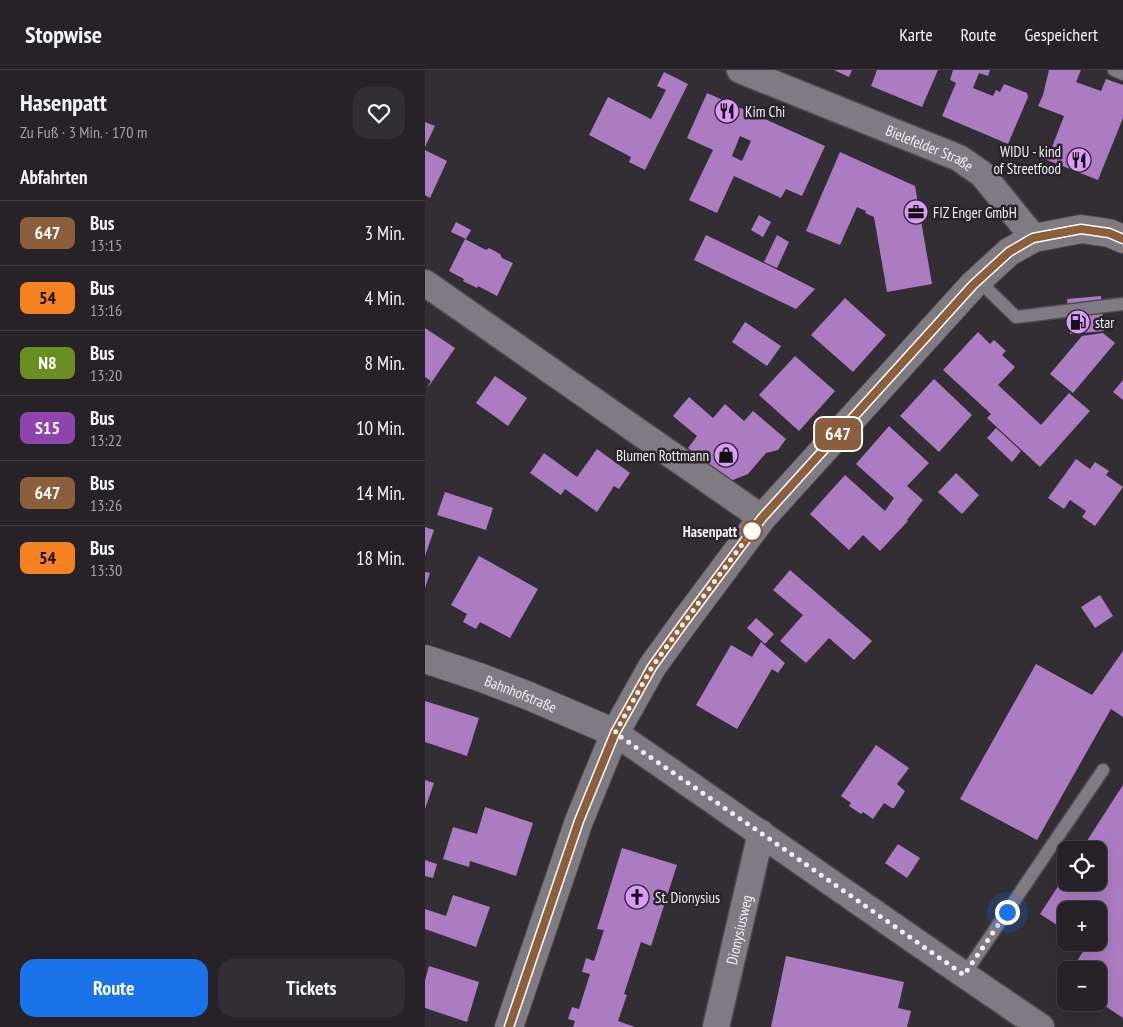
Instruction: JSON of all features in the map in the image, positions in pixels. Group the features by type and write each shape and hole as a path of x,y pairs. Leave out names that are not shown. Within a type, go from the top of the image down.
{"main road":[{"path":"509,1027 579,821 615,733 652,667 762,518 978,280 1009,252 1033,238 1081,229 1109,233 1123,239"},
{"name":"Bahnhofstraße","path":"425,660 482,678 615,733"}],"street":[{"name":"Bielefelder Straße","path":"740,70 959,158 982,174 1033,238"},
{"path":"425,283 762,518"},
{"path":"615,733 1041,1027"},
{"name":"Dionysiusweg","path":"716,1027 761,833"}],"lane":[{"path":"1114,70 1123,74"},
{"path":"978,280 1016,316 1123,304"},
{"path":"964,975 1103,770"}],"building":[{"path":"834,70 852,70 849,77"},
{"path":"877,70 938,70 922,107 871,86"},
{"path":"953,70 990,70 988,76 979,73 973,88 993,96 996,90 1000,92 1004,84 1027,93 1028,97 1008,144 942,116 956,83 950,80"},
{"path":"1049,70 1081,70 1076,82 1101,91 1106,79 1123,85 1123,118 1098,180 1047,160 1064,116 1038,106 1043,95"},
{"path":"664,72 688,84 645,170 629,162 631,157 589,135 608,97 651,119 666,90 657,86"},
{"path":"707,93 825,146 802,196 786,189 781,198 734,176 717,213 689,200 713,150 687,138","holes":["740,136 751,141 742,161 732,156"]},
{"path":"425,122 435,126 425,147"},
{"path":"425,150 447,161 430,198 425,195"},
{"path":"840,152 915,186 932,284 887,292 874,217 857,207 840,245 806,231"},
{"path":"759,215 771,222 763,237 751,230"},
{"path":"456,222 471,230 466,239 451,232"},
{"path":"706,235 815,289 796,309 694,260"},
{"path":"777,235 789,242 777,268 764,262"},
{"path":"465,239 486,250 489,248 500,254 502,258 513,263 497,296 463,281 464,279 449,271"},
{"path":"1101,296 1104,331 1070,334 1067,299"},
{"path":"845,298 886,335 853,372 811,335"},
{"path":"745,322 781,346 767,366 732,342"},
{"path":"425,328 455,348 429,386 431,381 425,377"},
{"path":"978,332 990,344 994,340 1006,351 1002,355 1015,367 998,385 1041,425 1069,393 1090,411 1040,467 987,418 991,414 943,370"},
{"path":"1103,333 1115,343 1073,393 1050,374 1082,336"},
{"path":"795,356 835,391 799,431 759,395"},
{"path":"495,376 527,398 508,426 476,403"},
{"path":"934,379 972,415 939,452 900,416"},
{"path":"1123,380 1123,400 1113,392"},
{"path":"689,397 713,418 725,404 744,421 753,411 786,439 778,450 766,453 748,474 728,482 688,448 697,436 673,416"},
{"path":"889,426 929,463 907,486 923,500 908,521 880,551 863,535 849,550 810,514 845,475 885,511 894,498 856,464"},
{"path":"996,428 1021,451 1012,462 987,438"},
{"path":"597,449 630,473 619,489 614,486 597,512 565,489 561,495 530,473 544,453 577,477"},
{"path":"1076,459 1090,469 1095,462 1109,471 1106,475 1123,487 1095,526 1082,517 1086,511 1070,500 1064,509 1048,498"},
{"path":"956,473 979,495 962,514 938,492"},
{"path":"445,492 493,508 486,530 437,515"},
{"path":"425,527 434,530 425,556"},
{"path":"479,556 538,589 510,638 480,622 476,629 463,622 467,614 451,605"},
{"path":"790,570 872,641 854,660 829,638 806,663 780,641 803,615 773,590"},
{"path":"425,572 430,573 425,588"},
{"path":"1100,595 1113,616 1095,628 1081,607"},
{"path":"756,618 774,634 765,644 747,628"},
{"path":"761,642 785,663 778,673 772,669 737,729 696,705 731,645 752,657"},
{"path":"1123,651 1123,717 1111,709 1037,840 960,799 1036,664 1092,695"},
{"path":"425,701 479,718 467,756 425,742"},
{"path":"876,745 909,768 897,784 905,791 894,808 884,803 873,819 849,806 851,803 841,796"},
{"path":"425,780 434,783 425,809"},
{"path":"1123,785 1123,1018 1107,1007 1107,961 1077,961 1083,951 1107,951 1107,901 1057,901 1057,925 1040,914 1057,888 1057,891 1107,891 1107,841 1087,841"},
{"path":"485,807 533,823 516,876 470,861 469,867 443,859 453,827 477,834"},
{"path":"898,844 920,858 907,878 885,863"},
{"path":"622,848 677,865 651,946 641,942 624,994 627,995 618,1021 635,1027 573,1027 575,1021 568,1019 572,1007 579,1009 590,974 582,972 586,958 594,961 604,930 597,929"},
{"path":"425,860 437,864 433,878 425,876"},
{"path":"453,895 490,907 476,947 425,929 425,909 446,916"},
{"path":"786,956 904,982 898,1008 911,1011 907,1027 771,1027"},
{"path":"429,966 479,982 467,1022 425,1008 425,980"}],"bus line":[{"name":"647","path":"509,1027 579,821 615,733 652,667 762,518 973,285 1009,252 1033,238 1081,229 1109,233 1123,239"}],"place":[{"name":"Kim Chi","path":"727,111"},
{"name":"WIDU - kind of Streetfood","path":"1079,160"},
{"name":"FIZ Enger GmbH","path":"916,212"},
{"name":"star","path":"1078,322"},
{"name":"Blumen Rottmann","path":"726,455"},
{"name":"Hasenpatt","path":"752,531"},
{"name":"St. Dionysius","path":"637,897"}],"route":[{"path":"752,531 652,667 615,733 964,975 1007,912"}]}
